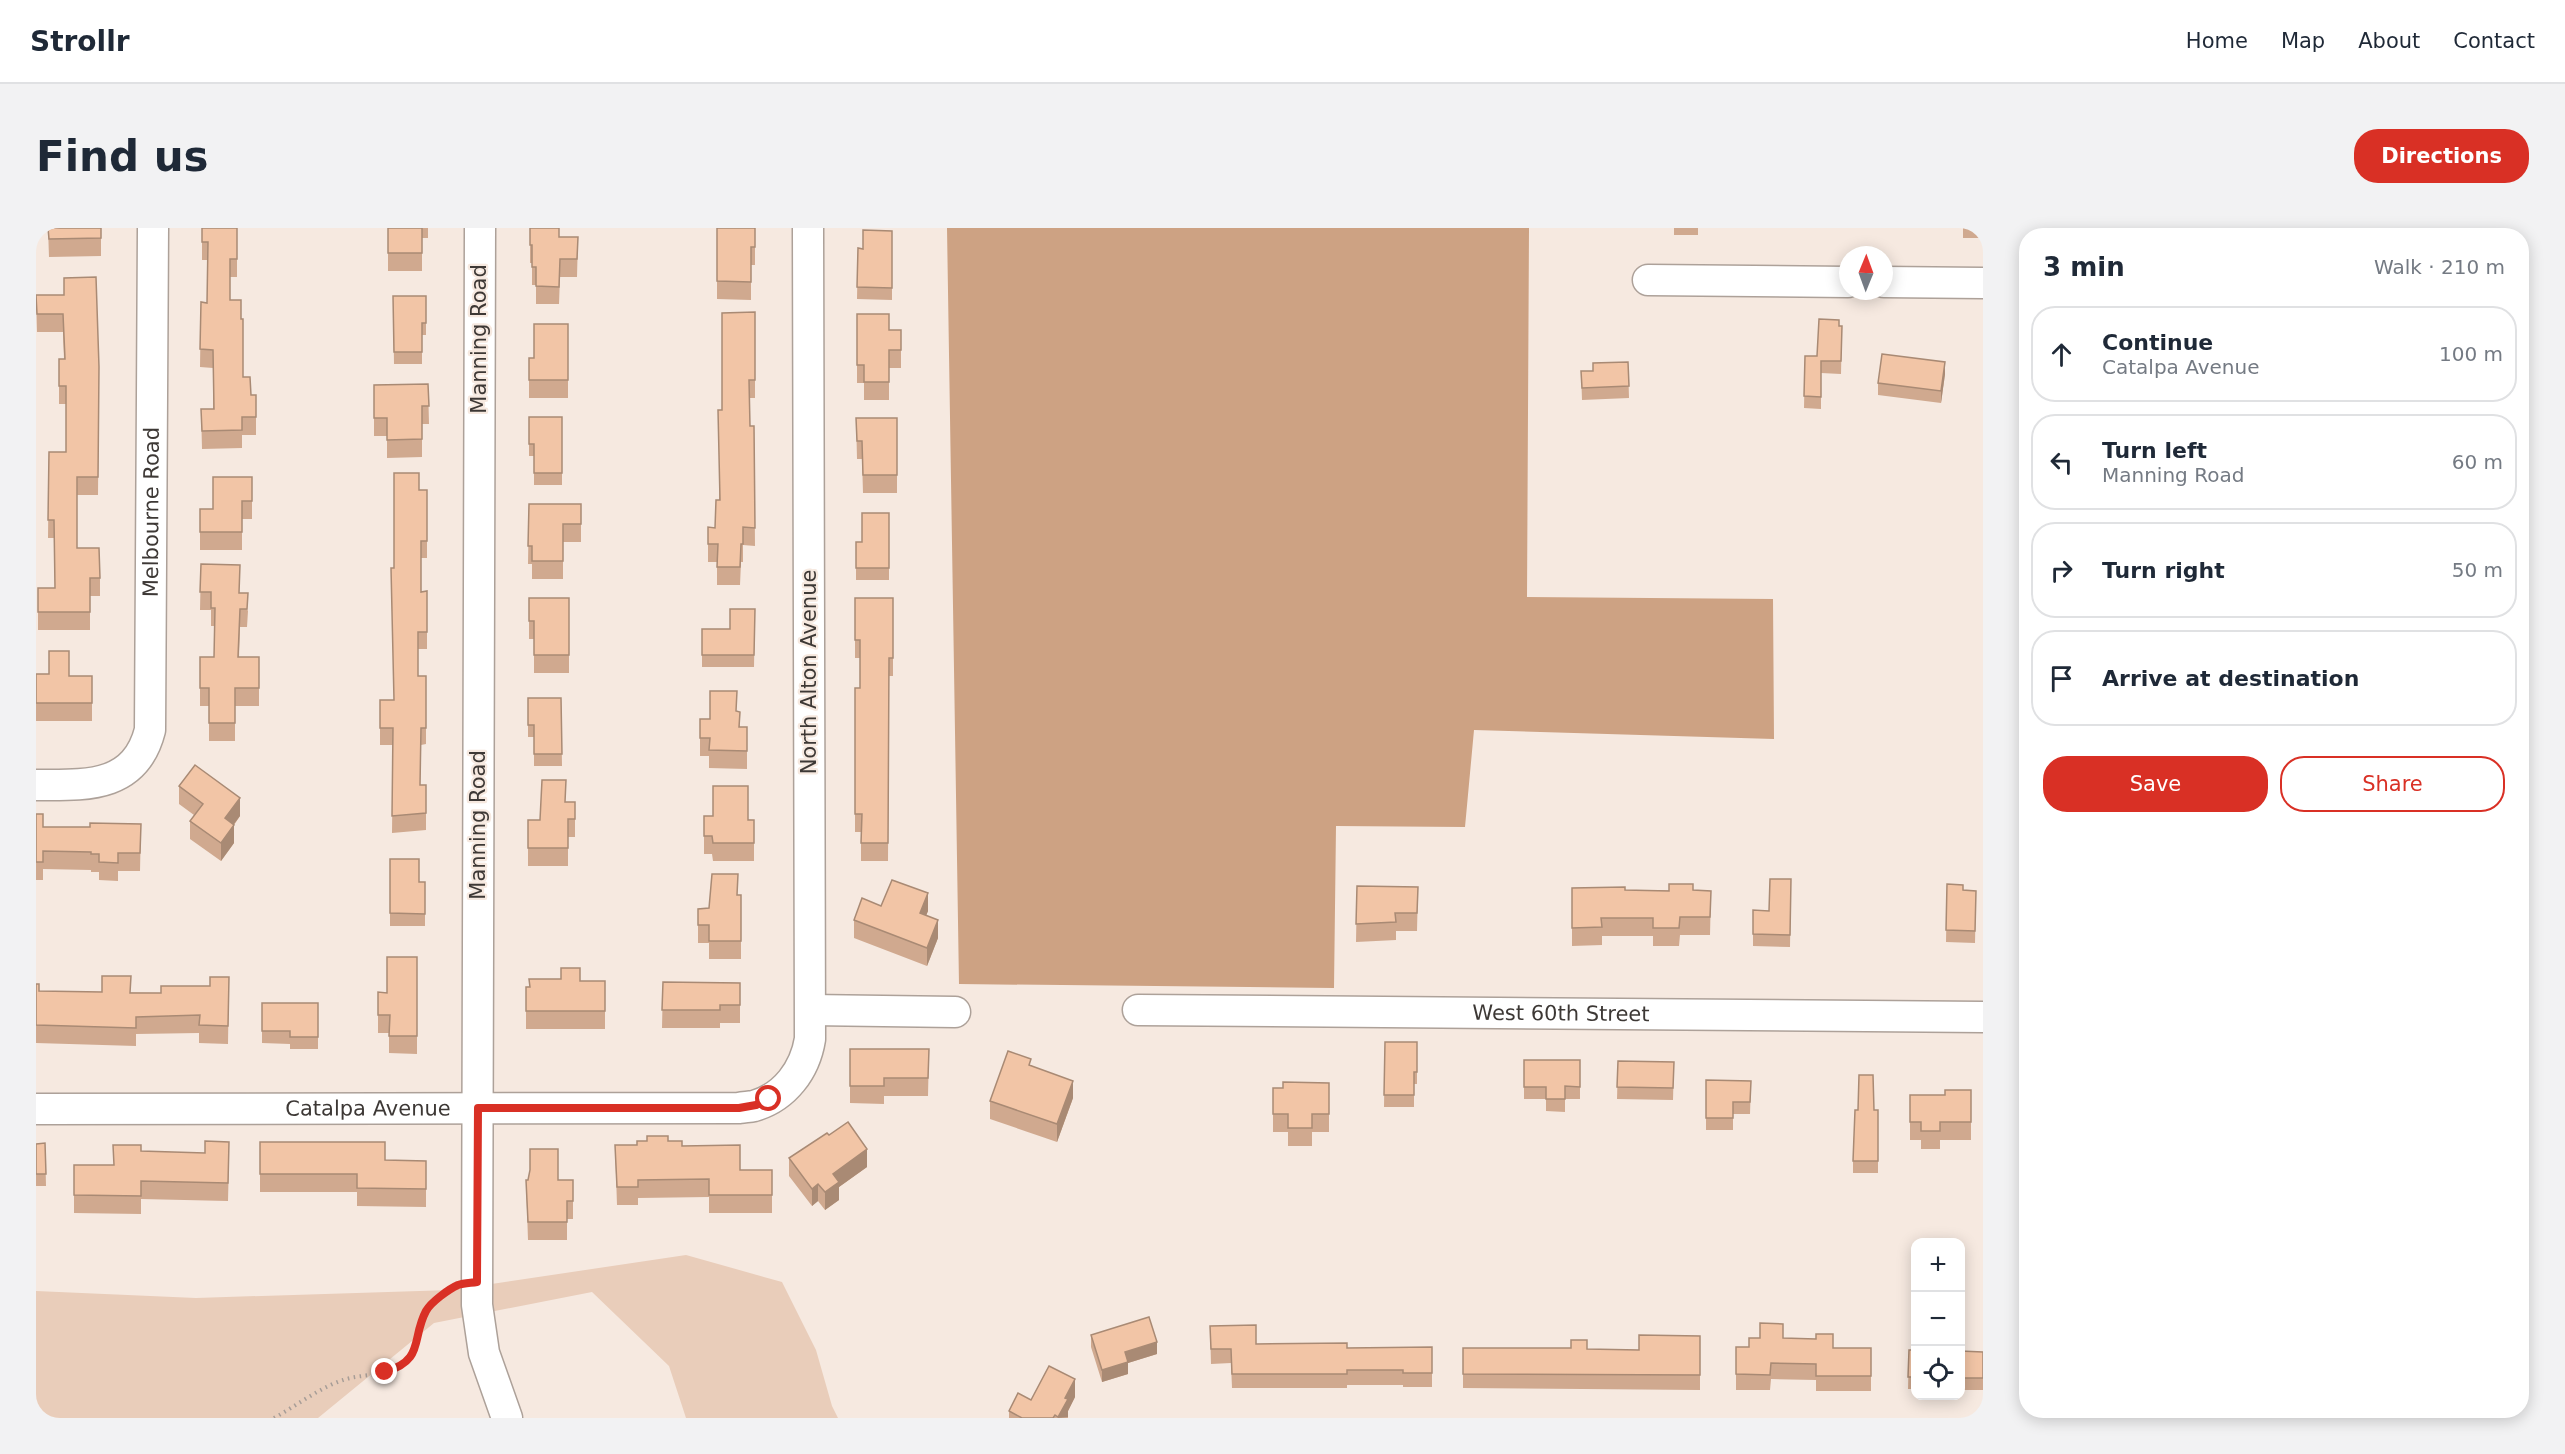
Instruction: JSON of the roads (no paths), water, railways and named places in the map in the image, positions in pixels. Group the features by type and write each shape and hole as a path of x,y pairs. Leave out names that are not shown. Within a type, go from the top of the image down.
{"street":[{"name":"Melbourne Road","path":"36,784 88,785 111,778 127,769 138,757 149,734 152,714 153,228"},
{"name":"Manning Road","path":"480,228 477,1282 481,1337 507,1418"},
{"name":"North Alton Avenue","path":"769,1099 783,1090 801,1070 810,1039 808,228"},
{"path":"1648,280 1839,282"},
{"path":"1893,282 1983,283"},
{"path":"811,1010 955,1012"},
{"name":"West 60th Street","path":"1138,1010 1983,1017"},
{"name":"Catalpa Avenue","path":"36,1109 739,1108 756,1105 769,1099"}]}
